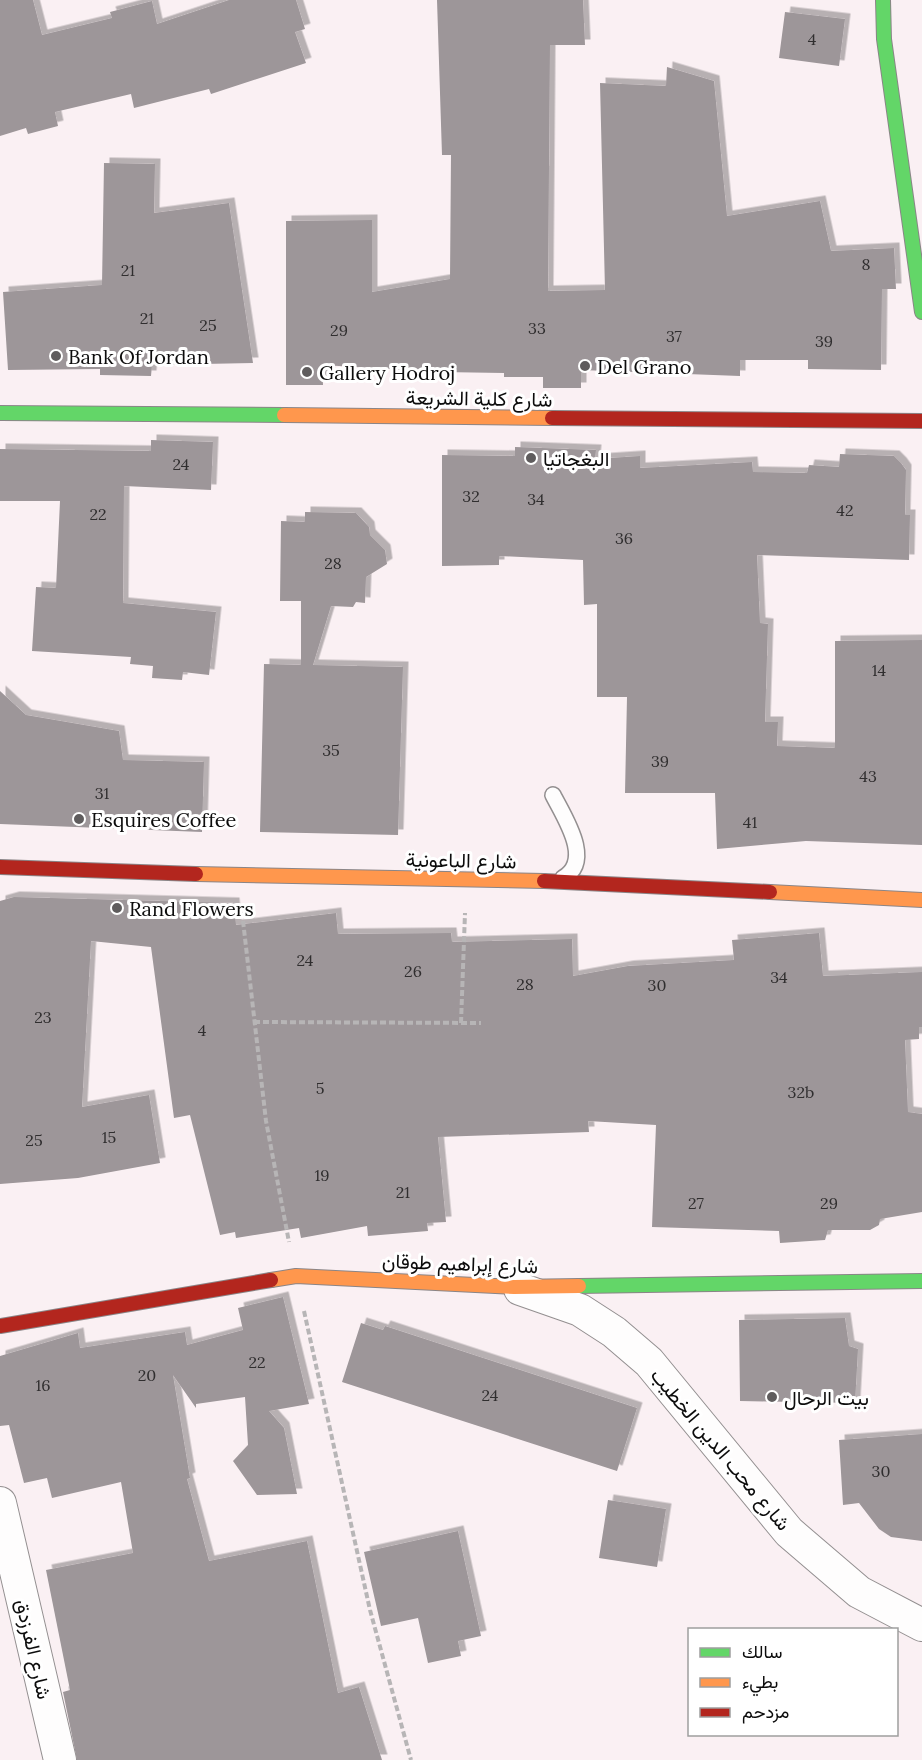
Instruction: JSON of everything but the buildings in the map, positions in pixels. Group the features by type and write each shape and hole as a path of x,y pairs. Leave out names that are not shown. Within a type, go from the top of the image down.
{"street":[{"path":"883,0 884,39 922,312"},
{"name":"شارع كلية الشريعة","path":"0,413 922,421"},
{"name":"شارع الباعونية","path":"0,867 238,876 558,881 922,900"},
{"name":"شارع إبراهيم طوقان","path":"0,1326 296,1276 514,1287 922,1281"},
{"name":"شارع محب الدين الخطيب","path":"514,1287 580,1310 614,1332 649,1362 789,1532 859,1592 922,1625"},
{"name":"شارع الفرزدق","path":"0,1503 60,1760"}],"lane":[{"path":"553,795 576,843 578,854 574,868 568,876 558,881"}],"path":[{"path":"238,876 266,1121 296,1276 370,1610 411,1760"},
{"path":"461,1023 467,880"},
{"path":"254,1022 481,1023"}],"traffic: fast":[{"path":"883,0 884,39 922,312"},
{"path":"0,413 284,415"},
{"path":"579,1286 922,1281"}],"traffic: slow":[{"path":"284,415 552,418"},
{"path":"196,874 544,881"},
{"path":"770,892 922,900"},
{"path":"271,1280 296,1276 514,1287 579,1286"}],"traffic: jam":[{"path":"552,418 922,421"},
{"path":"0,867 196,874"},
{"path":"544,881 770,892"},
{"path":"0,1326 271,1280"}],"place":[{"name":"Bank Of Jordan","path":"56,356"},
{"name":"Del Grano","path":"585,366"},
{"name":"Gallery Hodroj","path":"307,372"},
{"name":"البغجاتيا","path":"531,458"},
{"name":"Esquires Coffee","path":"79,819"},
{"name":"Rand Flowers","path":"117,908"},
{"name":"بيت الرحال","path":"772,1397"}]}
